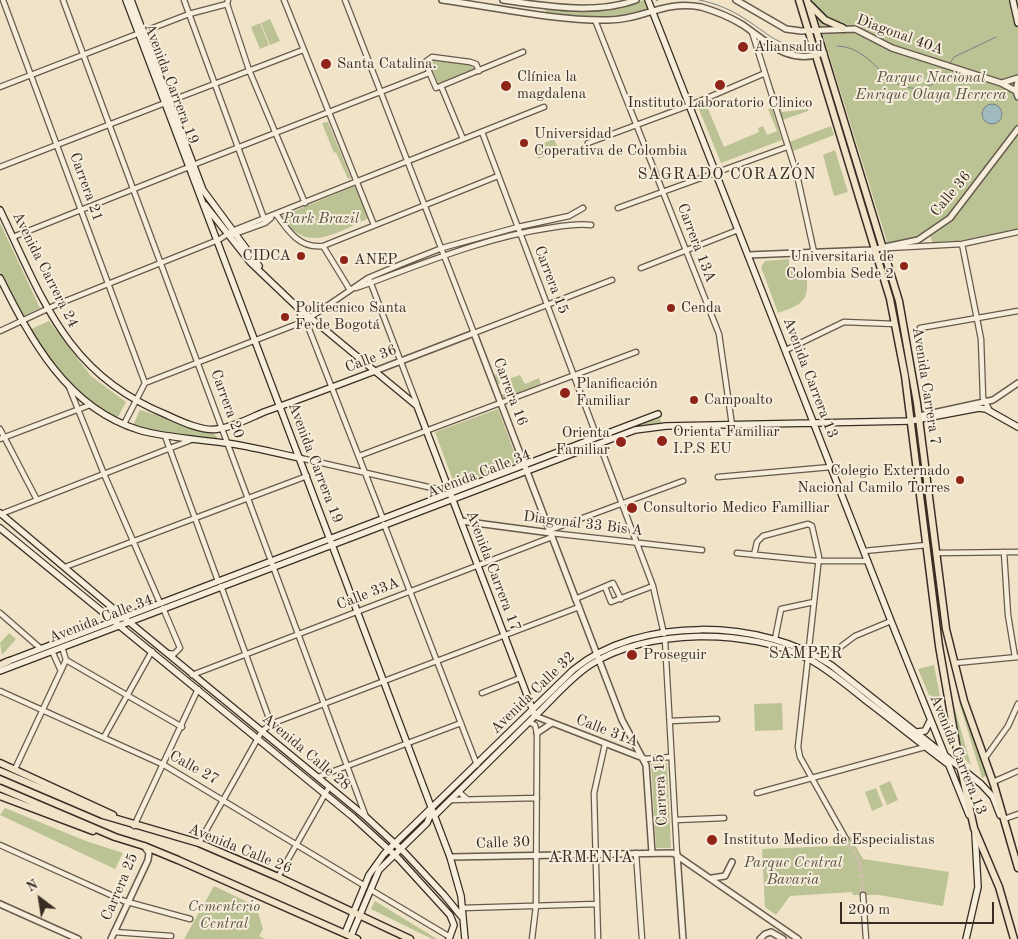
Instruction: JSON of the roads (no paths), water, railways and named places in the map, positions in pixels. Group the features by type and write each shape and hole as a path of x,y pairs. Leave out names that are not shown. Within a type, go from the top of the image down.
{"main road":[{"name":"Avenida Carrera 19","path":"126,0 141,33"},
{"name":"Avenida Carrera 19","path":"131,0 141,33 204,198 217,241 450,857 459,888 465,939"},
{"name":"Avenida Carrera 13","path":"648,0 890,621 974,828 978,887 966,939"},
{"name":"Avenida Carrera 7","path":"799,0 876,250 895,324 927,545 939,646 961,767 974,828 997,881 1014,939"},
{"path":"1013,0 1018,9"},
{"path":"1013,0 1018,23"},
{"name":"Avenida Carrera 7","path":"808,2 884,248 905,331 919,418 943,615 964,701 985,758 1004,819 1015,843 1018,870"},
{"path":"808,2 825,20 843,28"},
{"path":"204,198 264,274 308,320 417,406"},
{"name":"Avenida Carrera 24","path":"0,210 47,309 66,340 102,378 135,401 186,422 214,429 222,428"},
{"path":"0,278 22,320 48,362 69,387 90,405 124,424 165,436 228,443 300,458"},
{"name":"Calle 36","path":"222,428 375,372"},
{"name":"Avenida Carrera 17","path":"417,406 534,713"},
{"name":"Avenida Calle 34","path":"598,440 646,428 910,421 979,408 990,411"},
{"path":"990,411 1018,427"},
{"name":"Avenida Calle 34","path":"9,661 122,617 162,605 451,496 598,440 658,414"},
{"name":"Avenida Calle 34","path":"384,521 441,497 451,496"},
{"name":"Avenida Calle 28","path":"1,514 128,622 366,817 444,895 462,918"},
{"name":"Avenida Calle 28","path":"1,532 114,620 258,737 391,851 435,897 453,921 449,938"},
{"name":"Avenida Calle 34","path":"0,671 128,622 162,605"},
{"name":"Avenida Calle 32","path":"349,937 368,888 374,866 427,823 433,812 477,765 534,713 573,670 597,657 632,646 665,637 725,630 775,639 808,651 823,660 961,767"},
{"name":"Avenida Calle 32","path":"665,637 746,639 771,644 808,659 827,670 950,766"},
{"path":"0,664 9,661"},
{"name":"Avenida Calle 32","path":"433,812 450,800 529,722 534,713"},
{"path":"917,732 928,729 931,720"},
{"path":"0,763 134,826"},
{"name":"Avenida Carrera 7","path":"961,767 993,797 1018,870"},
{"name":"Avenida Calle 26","path":"0,771 103,815 134,826 199,843 278,877 410,939"},
{"path":"0,788 115,837"},
{"path":"1,798 76,826 144,846 349,937"}],"street":[{"name":"Carrera 21","path":"3,0 145,383"},
{"name":"Carrera 20","path":"63,0 366,817"},
{"path":"184,0 265,221"},
{"path":"284,0 374,225"},
{"name":"Carrera 16","path":"345,0 442,248 597,657 622,720 644,759 647,769 652,853"},
{"path":"442,0 595,20 631,17 671,4 701,7 728,17 777,50 788,55 806,57 824,53"},
{"path":"503,0 584,7 617,5 636,0"},
{"name":"Diagonal 40A","path":"736,0 781,27 796,30 843,28 861,31 892,48 1001,83 1016,91"},
{"path":"0,87 189,14 227,2 249,70 304,203"},
{"name":"Carrera 13A","path":"595,20 635,126 719,334 732,425"},
{"path":"752,32 763,74 802,192 814,252"},
{"path":"0,167 303,50"},
{"path":"479,70 476,64 470,62 434,57 426,60 425,64 436,88 523,52"},
{"path":"13,237 429,74"},
{"path":"588,143 690,105 763,74"},
{"path":"1001,83 1018,80 1016,91 1018,97"},
{"path":"441,86 463,139"},
{"path":"0,331 47,309 265,221 276,214 544,107"},
{"name":"Calle 36","path":"748,255 876,250 918,240 948,221 1018,129"},
{"name":"Carrera 15","path":"482,132 653,586 665,637 683,939"},
{"path":"618,208 787,147"},
{"path":"276,214 296,239 314,246 323,246 498,176"},
{"path":"124,424 145,383 256,342 308,320 350,290 404,263 442,248 574,214 583,208"},
{"path":"557,218 558,227"},
{"path":"370,280 444,254 520,233 558,227 591,225"},
{"path":"641,268 738,230"},
{"name":"Calle 36","path":"884,248 962,244 1018,232"},
{"path":"480,237 482,244"},
{"path":"962,244 977,318 984,402 990,411"},
{"path":"323,246 350,290"},
{"path":"404,263 407,268"},
{"path":"370,280 417,406"},
{"name":"Calle 36","path":"375,372 612,280"},
{"path":"920,328 1018,311"},
{"path":"308,320 477,765"},
{"path":"786,350 844,322 895,324"},
{"path":"359,456 636,352"},
{"name":"Avenida Calle 34","path":"947,413 996,398 1018,384"},
{"path":"69,387 104,474 180,648 174,654 166,653"},
{"path":"2,438 90,405"},
{"path":"0,429 2,438 36,500"},
{"path":"165,436 271,724"},
{"path":"1,514 193,439"},
{"path":"300,458 437,489 444,488 447,484"},
{"path":"718,477 831,466"},
{"path":"65,567 307,476"},
{"name":"Calle 33A","path":"192,675 478,566 622,503 683,481"},
{"path":"437,489 441,493 441,497"},
{"name":"Diagonal 33 Bis A","path":"461,521 702,550"},
{"path":"754,555 757,542 763,536 810,524 819,552 798,747 812,778 846,839"},
{"path":"864,551 927,545"},
{"path":"955,663 1016,657 1008,615 1004,552"},
{"path":"936,553 1018,552"},
{"path":"737,553 818,560 868,561"},
{"path":"576,598 614,583 621,598"},
{"path":"605,587 611,602 653,586"},
{"path":"775,639 781,609 814,602"},
{"path":"199,843 258,737 271,724 384,682 503,634 579,607"},
{"path":"0,613 40,648"},
{"path":"823,660 851,638 890,621"},
{"path":"15,769 66,660 62,647"},
{"path":"52,651 61,671"},
{"path":"104,737 152,651"},
{"path":"66,660 182,727"},
{"path":"482,693 520,678"},
{"path":"134,826 182,727 198,689"},
{"name":"Calle 27","path":"0,691 164,765 224,799 449,938"},
{"path":"985,758 1008,726 1018,704"},
{"name":"Calle 31A","path":"534,713 552,723 644,759 672,757"},
{"path":"670,721 717,719"},
{"path":"529,722 535,725 537,733 536,906 532,939"},
{"path":"318,777 461,723"},
{"path":"537,733 552,723"},
{"path":"598,939 594,793 605,744"},
{"path":"757,794 925,747"},
{"path":"993,782 1018,772"},
{"path":"278,877 329,787"},
{"path":"458,792 468,800"},
{"path":"450,800 537,798"},
{"path":"1004,819 1018,814"},
{"path":"675,820 724,818"},
{"path":"0,845 124,901 190,919"},
{"name":"Carrera 25","path":"111,939 148,860 149,853 144,846"},
{"path":"636,853 642,939"},
{"name":"Calle 30","path":"450,857 536,854 677,854"},
{"path":"677,854 798,939"},
{"path":"709,878 718,879 725,876 732,862"},
{"path":"863,895 866,939"},
{"path":"0,904 78,939"},
{"path":"462,908 597,904"},
{"path":"114,932 171,936"},
{"path":"760,939 765,934 771,932 783,939"}],"water":[{"path":"992,104 999,107 1002,114 999,121 992,124 985,121 982,114 985,107"}],"waterway":[{"path":"699,0 735,13 778,41 803,47"},
{"path":"950,63 954,57 996,37"},
{"path":"837,46 851,49 862,55 891,80 901,86 913,88 928,86 941,79 946,72"}],"tunnel":[{"path":"846,839 860,864 863,895"}],"place":[{"name":"Aliansalud","path":"743,47"},
{"name":"Santa Catalina.","path":"326,64"},
{"name":"Instituto Laboratorio Clinico","path":"720,85"},
{"name":"Clínica la magdalena","path":"506,86"},
{"name":"Universidad Coperativa de Colombia","path":"524,143"},
{"name":"CIDCA","path":"301,256"},
{"name":"ANEP","path":"344,260"},
{"name":"Universitaria de Colombia Sede 2","path":"904,266"},
{"name":"Cenda","path":"671,308"},
{"name":"Politecnico Santa Fe de Bogotá","path":"285,317"},
{"name":"Planificación Familiar","path":"565,393"},
{"name":"Campoalto","path":"694,400"},
{"name":"Orienta Familiar I.P.S EU","path":"662,441"},
{"name":"Orienta Familiar","path":"621,442"},
{"name":"Colegio Externado Nacional Camilo Torres","path":"960,480"},
{"name":"Consultorio Medico Familliar","path":"632,508"},
{"name":"Proseguir","path":"632,655"},
{"name":"Instituto Medico de Especialistas","path":"712,840"}],"district":[{"name":"SAGRADO CORAZÓN","path":"727,175"},
{"name":"SAMPER","path":"806,654"},
{"name":"ARMENIA","path":"591,858"}],"park label":[{"name":"Parque Nacional Enrique Olaya Herrera","path":"931,86"},
{"name":"Park Brazil","path":"321,219"},
{"name":"Parque Central Bavaria","path":"793,872"},
{"name":"Cementerio Central","path":"224,916"}]}
